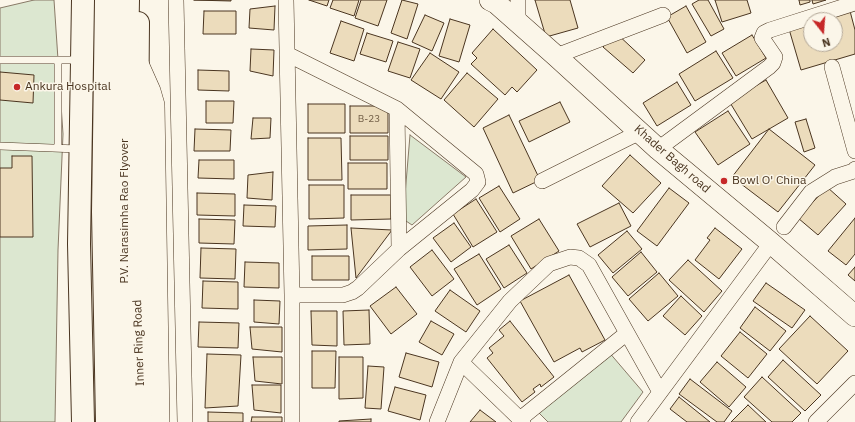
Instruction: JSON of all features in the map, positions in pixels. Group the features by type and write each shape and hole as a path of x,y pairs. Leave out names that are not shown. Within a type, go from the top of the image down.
{"main road":[{"path":"82,422 79,244 83,0"},
{"name":"P.V. Narasimha Rao Flyover","path":"106,0 103,212 107,422"},
{"name":"P.V. Narasimha Rao Flyover","path":"128,0 124,212 128,422"},
{"name":"Inner Ring Road","path":"138,0 136,259 141,422"}],"street":[{"path":"176,0 185,422"},
{"path":"286,0 292,295 292,422"},
{"name":"Khader Bagh road","path":"490,0 496,3 556,56 658,149 777,235 855,316"},
{"path":"518,0 518,23"},
{"path":"658,149 773,63 775,57 762,38 764,33 855,3"},
{"path":"556,56 663,15"},
{"path":"287,54 396,109 476,174 478,182 472,190 399,250 352,292 343,295 292,295"},
{"path":"138,64 150,91 154,105 158,422"},
{"path":"832,67 855,151"},
{"path":"396,109 399,250"},
{"path":"542,181 640,132"},
{"path":"638,422 777,235 811,192 835,177 854,171 855,169"},
{"path":"436,422 461,362 510,301 549,264 570,257 579,258 589,265 660,392"},
{"path":"461,362 522,420 627,333"},
{"path":"816,422 855,383"}],"lane":[{"path":"0,60 82,60"},
{"path":"58,60 58,148"},
{"path":"0,146 81,149"}],"green space":[{"path":"34,0 54,0 63,134 58,250 55,422 0,422 0,8"},
{"path":"410,135 466,177 412,225 403,219"},
{"path":"608,351 643,392 621,422 548,422 534,408"}],"building":[{"path":"194,0 231,0 231,1"},
{"path":"309,0 329,0 327,6"},
{"path":"333,0 359,0 354,16 330,8"},
{"path":"361,0 387,0 378,26 355,18"},
{"path":"402,0 418,4 407,39 391,33"},
{"path":"535,0 570,0 578,28 546,37"},
{"path":"699,0 708,0 724,29 711,36 692,4"},
{"path":"715,0 747,0 751,13 722,22"},
{"path":"799,0 810,0 810,2 800,5"},
{"path":"812,0 826,0 813,4"},
{"path":"275,6 274,30 249,28 250,9"},
{"path":"686,6 706,42 687,53 667,17"},
{"path":"204,11 236,11 236,34 203,34"},
{"path":"850,11 855,30 855,54 801,70 789,29 803,25 803,52 843,52 843,13"},
{"path":"425,15 444,23 432,51 412,42"},
{"path":"450,19 470,25 459,62 439,56"},
{"path":"341,21 364,29 354,61 330,53"},
{"path":"493,29 537,70 517,92 512,87 505,95 471,64 477,58 472,53"},
{"path":"367,33 393,41 386,62 360,54"},
{"path":"616,33 645,60 633,73 603,47"},
{"path":"752,35 766,58 736,76 722,53"},
{"path":"398,42 420,49 410,78 388,71"},
{"path":"251,49 274,50 273,76 250,71"},
{"path":"716,51 733,78 695,101 679,74"},
{"path":"430,53 459,72 441,99 411,80"},
{"path":"198,70 229,71 229,91 198,90"},
{"name":"Ankura Hospital","path":"0,72 34,75 33,103 0,100"},
{"path":"467,73 498,99 474,127 444,100"},
{"path":"766,80 788,118 752,139 729,101"},
{"path":"677,82 691,105 657,126 643,103"},
{"path":"206,101 234,101 233,123 206,123"},
{"path":"560,102 570,122 529,142 519,121"},
{"path":"308,104 345,104 345,133 308,133"},
{"path":"350,106 388,106 388,133 350,133"},
{"path":"728,111 750,144 718,165 695,132"},
{"path":"509,115 540,180 513,193 483,128"},
{"path":"253,118 271,118 270,138 251,139"},
{"path":"806,119 815,148 804,152 795,122"},
{"path":"195,129 231,130 230,151 194,151"},
{"path":"769,129 815,165 778,212 732,177"},
{"path":"350,136 388,136 388,160 350,160"},
{"path":"308,138 341,138 342,180 308,180"},
{"path":"630,155 661,183 633,213 602,186"},
{"path":"12,156 32,156 33,237 0,237 0,168 12,168"},
{"path":"199,160 234,160 234,179 198,178"},
{"path":"348,163 387,163 387,189 348,189"},
{"path":"273,172 272,200 247,198 248,175"},
{"path":"309,185 344,185 344,218 309,219"},
{"path":"499,186 520,219 500,232 479,198"},
{"path":"827,187 846,204 818,235 798,218"},
{"path":"669,188 689,203 657,246 637,231"},
{"path":"197,193 235,194 235,216 197,215"},
{"path":"351,195 391,195 391,219 351,220"},
{"path":"476,199 497,232 473,247 453,214"},
{"path":"619,203 631,226 590,247 577,224"},
{"path":"244,205 276,206 275,227 243,226"},
{"path":"855,218 855,254 846,265 828,251"},
{"path":"199,219 235,220 234,244 199,243"},
{"path":"539,219 559,251 531,269 511,236"},
{"path":"454,223 471,247 451,262 433,238"},
{"path":"347,225 347,249 308,250 308,226"},
{"path":"351,228 392,230 356,278"},
{"path":"715,228 742,249 719,279 695,260 710,240 707,238"},
{"path":"627,231 642,249 613,273 598,255"},
{"path":"509,245 527,273 504,288 486,259"},
{"path":"201,248 236,249 235,279 200,278"},
{"path":"432,250 454,279 432,296 410,267"},
{"path":"641,252 657,272 628,296 612,277"},
{"path":"479,254 501,289 477,305 454,269"},
{"path":"312,256 349,256 349,280 312,280"},
{"path":"688,260 722,291 704,312 669,280"},
{"path":"245,262 279,263 279,288 244,287"},
{"path":"855,267 855,281 848,275"},
{"path":"659,273 678,296 648,321 629,299"},
{"path":"569,275 605,340 582,352 580,348 554,362 520,301"},
{"path":"203,281 238,282 238,309 202,308"},
{"path":"766,283 805,310 792,328 753,301"},
{"path":"396,287 417,314 391,334 370,306"},
{"path":"450,290 480,311 466,332 435,311"},
{"path":"681,296 702,316 685,335 663,316"},
{"path":"254,300 280,301 279,324 254,322"},
{"path":"755,307 786,331 770,351 740,328"},
{"path":"369,310 370,344 344,345 343,311"},
{"path":"311,311 337,311 337,346 312,345"},
{"path":"810,316 848,351 817,384 779,349"},
{"path":"431,321 454,334 442,355 419,342"},
{"path":"510,321 554,377 541,387 540,384 533,389 535,392 522,402 487,358 493,353 489,348 504,336 499,330"},
{"path":"199,322 239,323 238,348 198,347"},
{"path":"250,327 282,327 282,352 252,349"},
{"path":"740,332 767,354 748,378 721,356"},
{"path":"312,351 336,351 335,388 312,388"},
{"path":"406,353 439,362 432,387 399,377"},
{"path":"207,354 241,355 238,406 205,408"},
{"path":"253,357 282,357 282,384 255,381"},
{"path":"339,357 363,357 363,398 339,399"},
{"path":"783,360 821,395 805,411 768,377"},
{"path":"717,362 746,387 729,407 700,382"},
{"path":"368,366 384,367 381,409 365,408"},
{"path":"762,377 801,413 792,422 772,422 744,397"},
{"path":"690,379 732,411 724,422 717,422 679,394"},
{"path":"252,385 281,385 281,413 254,410"},
{"path":"395,387 426,395 420,420 388,411"},
{"path":"679,397 710,422 687,422 670,409"},
{"path":"748,405 766,422 731,422"},
{"path":"480,410 496,422 470,422"},
{"path":"208,412 243,413 243,422 208,422"},
{"path":"252,417 282,417 282,422 251,422"},
{"path":"371,419 371,422 339,422 339,421"}],"place":[{"name":"Ankura Hospital","path":"17,87"},
{"name":"Bowl O' China","path":"724,181"}]}
